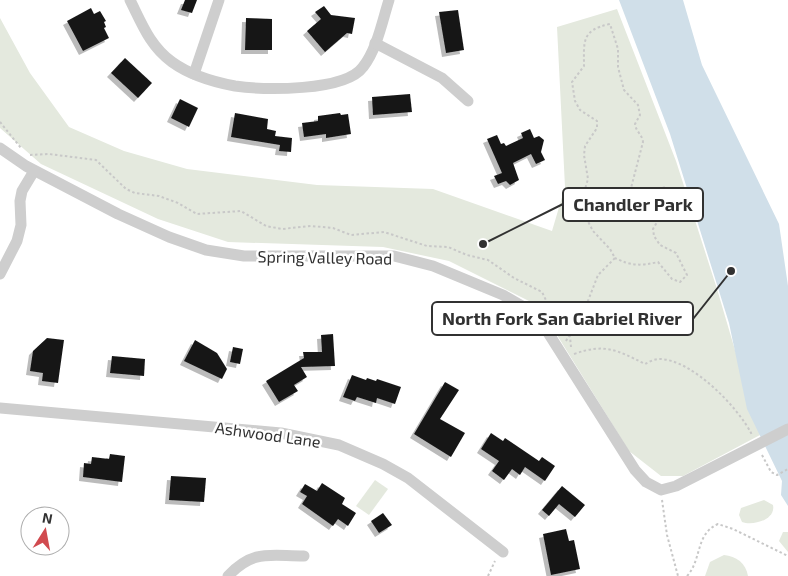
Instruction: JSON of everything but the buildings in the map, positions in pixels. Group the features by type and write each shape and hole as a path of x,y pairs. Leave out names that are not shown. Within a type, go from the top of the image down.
{"street":[{"path":"130,0 150,42 173,63 194,74 226,84 256,88 296,88 348,79 363,68 375,43 389,0"},
{"path":"194,74 219,0"},
{"path":"375,43 442,78 468,101"},
{"name":"Spring Valley Road","path":"0,148 34,171 161,234 206,250 244,256 378,255 415,260 478,283 522,306 536,317 562,353 635,470 646,482 661,490"},
{"path":"0,274 17,241 21,225 20,201 22,191 34,171"},
{"name":"Ashwood Lane","path":"0,408 281,433 339,445 383,464 408,478 503,552"},
{"path":"661,490 676,486 788,429"},
{"path":"228,576 240,564 257,556 304,556"}],"path":[{"path":"658,190 667,205 653,230 654,236 660,245 676,253 687,275 680,282 672,279 658,262 640,266 629,265 615,258 610,249 593,231 580,206 588,179 584,155 585,146 597,128 597,121 580,110 575,101 572,82 584,66 583,47 588,33 598,26 610,24 618,49 618,68 624,90 638,105 640,115 634,124 644,142 631,188 658,190 665,187"},
{"path":"0,122 22,149"},
{"path":"29,156 49,154 96,160 126,189 159,196 178,203 197,214 241,211 266,226 282,229 312,226 333,228 351,235 384,232 428,246 448,247 467,255 488,260 542,292 553,315 570,337 571,348 562,353"},
{"path":"562,353 586,306 598,275 615,258"},
{"path":"562,353 603,347 616,349 645,364 662,359 690,370 712,385 748,426 756,442"},
{"path":"759,449 771,472 777,475 788,469"},
{"path":"661,490 667,535 678,576"},
{"path":"687,576 694,568 703,536 709,529 718,524 733,529 788,556"},
{"path":"488,576 493,563 503,552"}],"shaded area":[{"path":"619,0 683,0 702,65 779,224 788,286 788,506 781,495 782,481 747,409 729,323 670,134"},
{"path":"617,9 676,161 717,289 760,435 683,476 661,476 629,451 539,306 449,261 383,247 228,242 158,219 41,164 0,128 0,18 30,73 69,127 124,151 187,169 317,185 433,189 552,231 565,187 557,27"},
{"path":"375,480 388,489 369,515 356,506"},
{"path":"764,500 773,505 771,515 763,521 742,522 739,515 741,508"},
{"path":"783,532 788,532 788,552 779,541"},
{"path":"724,555 740,561 745,567 748,576 705,576 710,562"}],"place":[{"name":"Chandler Park","path":"483,244"},
{"name":"North Fork San Gabriel River","path":"731,271"}]}
